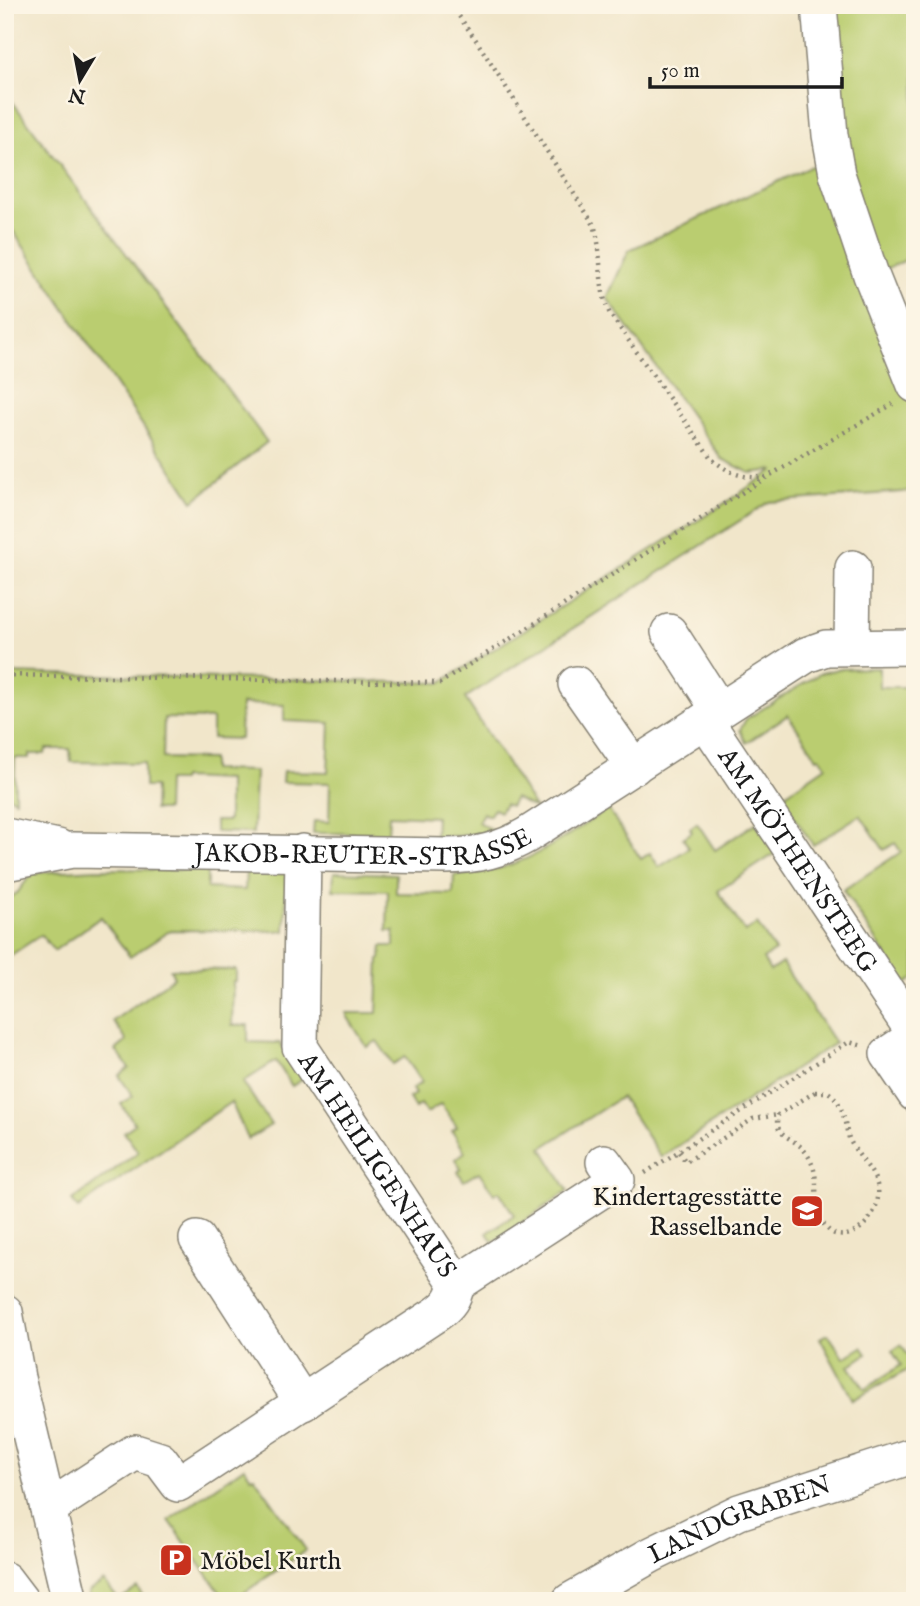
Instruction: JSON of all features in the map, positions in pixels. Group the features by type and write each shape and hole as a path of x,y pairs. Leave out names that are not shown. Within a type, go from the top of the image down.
{"street":[{"path":"819,5 830,135 837,174 909,391"},
{"path":"852,647 853,568"},
{"path":"669,632 712,715"},
{"name":"JAKOB-REUTER-STRASSE","path":"5,836 72,850 446,856 486,853 527,835 806,655 826,648 915,647"},
{"path":"576,684 634,767"},
{"name":"AM MÖTHENSTEEG","path":"712,715 906,1041 915,1094"},
{"name":"JAKOB-REUTER-STRASSE","path":"5,863 72,850"},
{"name":"AM HEILIGENHAUS","path":"303,852 299,1047 457,1284"},
{"name":"AM HEILIGENHAUS","path":"48,1509 135,1452 160,1460 178,1484 438,1313 449,1305 457,1284 610,1171"},
{"path":"197,1239 303,1403"},
{"path":"5,1312 17,1378 70,1601"},
{"name":"LANDGRABEN","path":"570,1601 651,1555 739,1512 915,1455"},
{"path":"5,1580 21,1601"}],"path":[{"path":"451,5 594,225 600,252 604,302 610,314 711,458 734,474 749,478 767,477"},
{"path":"5,675 440,683 909,391"},
{"path":"610,1171 649,1171 849,1042 906,1041"},
{"path":"679,1152 685,1162 753,1119 778,1115 815,1093 828,1092 836,1098 843,1110 851,1143 874,1178 878,1191 875,1210 863,1228 853,1233 837,1234 824,1225 817,1208 813,1166 800,1146 780,1132 778,1115"}],"green space":[{"path":"824,5 915,5 915,256 877,273 838,160"},
{"path":"5,92 267,442 193,501 5,219"},
{"path":"829,158 915,402 915,491 769,502 465,698 536,809 515,798 510,806 505,804 500,812 494,809 489,816 483,813 478,822 494,831 473,835 435,837 436,817 389,815 388,834 313,833 314,821 329,822 330,783 282,782 283,771 328,772 330,723 284,721 284,705 241,704 240,739 212,738 212,719 164,718 163,758 212,759 212,770 255,771 253,833 215,832 215,821 228,821 228,780 182,778 181,781 167,781 166,810 154,810 155,787 144,787 144,763 71,762 70,749 46,749 45,754 29,754 29,758 15,758 15,800 5,793 5,673 440,683 774,470 750,473 722,459 607,298 629,250"},
{"path":"879,668 879,687 915,687 915,978 905,984 843,890 901,852 895,843 884,850 860,815 813,845 781,797 826,766 820,757 817,758 788,715 746,743 740,730 746,719 821,673 838,669"},
{"path":"608,809 641,859 650,853 659,867 689,848 683,838 692,832 690,828 697,823 715,850 756,823 776,853 718,891 745,932 757,924 775,951 763,959 770,971 782,963 835,1043 661,1157 621,1097 542,1148 568,1191 493,1242 487,1233 514,1215 499,1191 494,1194 479,1172 464,1181 458,1172 461,1169 455,1159 465,1152 452,1131 457,1127 441,1104 427,1113 421,1104 415,1108 409,1098 415,1094 412,1089 422,1082 405,1057 393,1064 377,1041 367,1047 347,1016 347,1013 377,1013 379,959 382,946 394,946 394,931 387,931 388,891 333,890 334,872 396,874 396,893 453,894 454,875 498,869 518,862 553,844"},
{"path":"95,869 207,870 207,888 245,890 246,870 287,871 285,931 171,930 130,957 101,917 54,951 41,935 5,959 5,902 18,892 32,873"},
{"path":"170,969 236,970 236,981 233,981 232,1025 248,1025 248,1042 280,1043 303,1079 292,1086 276,1061 243,1082 271,1125 248,1139 231,1102 78,1208 72,1201 138,1152 124,1132 135,1124 121,1104 133,1096 119,1076 129,1068 116,1050 127,1041 113,1021 174,977"},
{"path":"828,1334 844,1358 862,1347 867,1354 849,1366 865,1389 901,1365 892,1351 901,1345 911,1360 915,1358 915,1366 853,1400 820,1338"},
{"path":"244,1467 251,1477 254,1476 306,1550 232,1601 226,1601 169,1520"},
{"path":"104,1581 119,1600 137,1588 147,1601 90,1601 88,1592"}],"place":[{"name":"Kindertagesstätte Rasselbande","path":"807,1211"},
{"name":"Möbel Kurth","path":"176,1560"}]}
